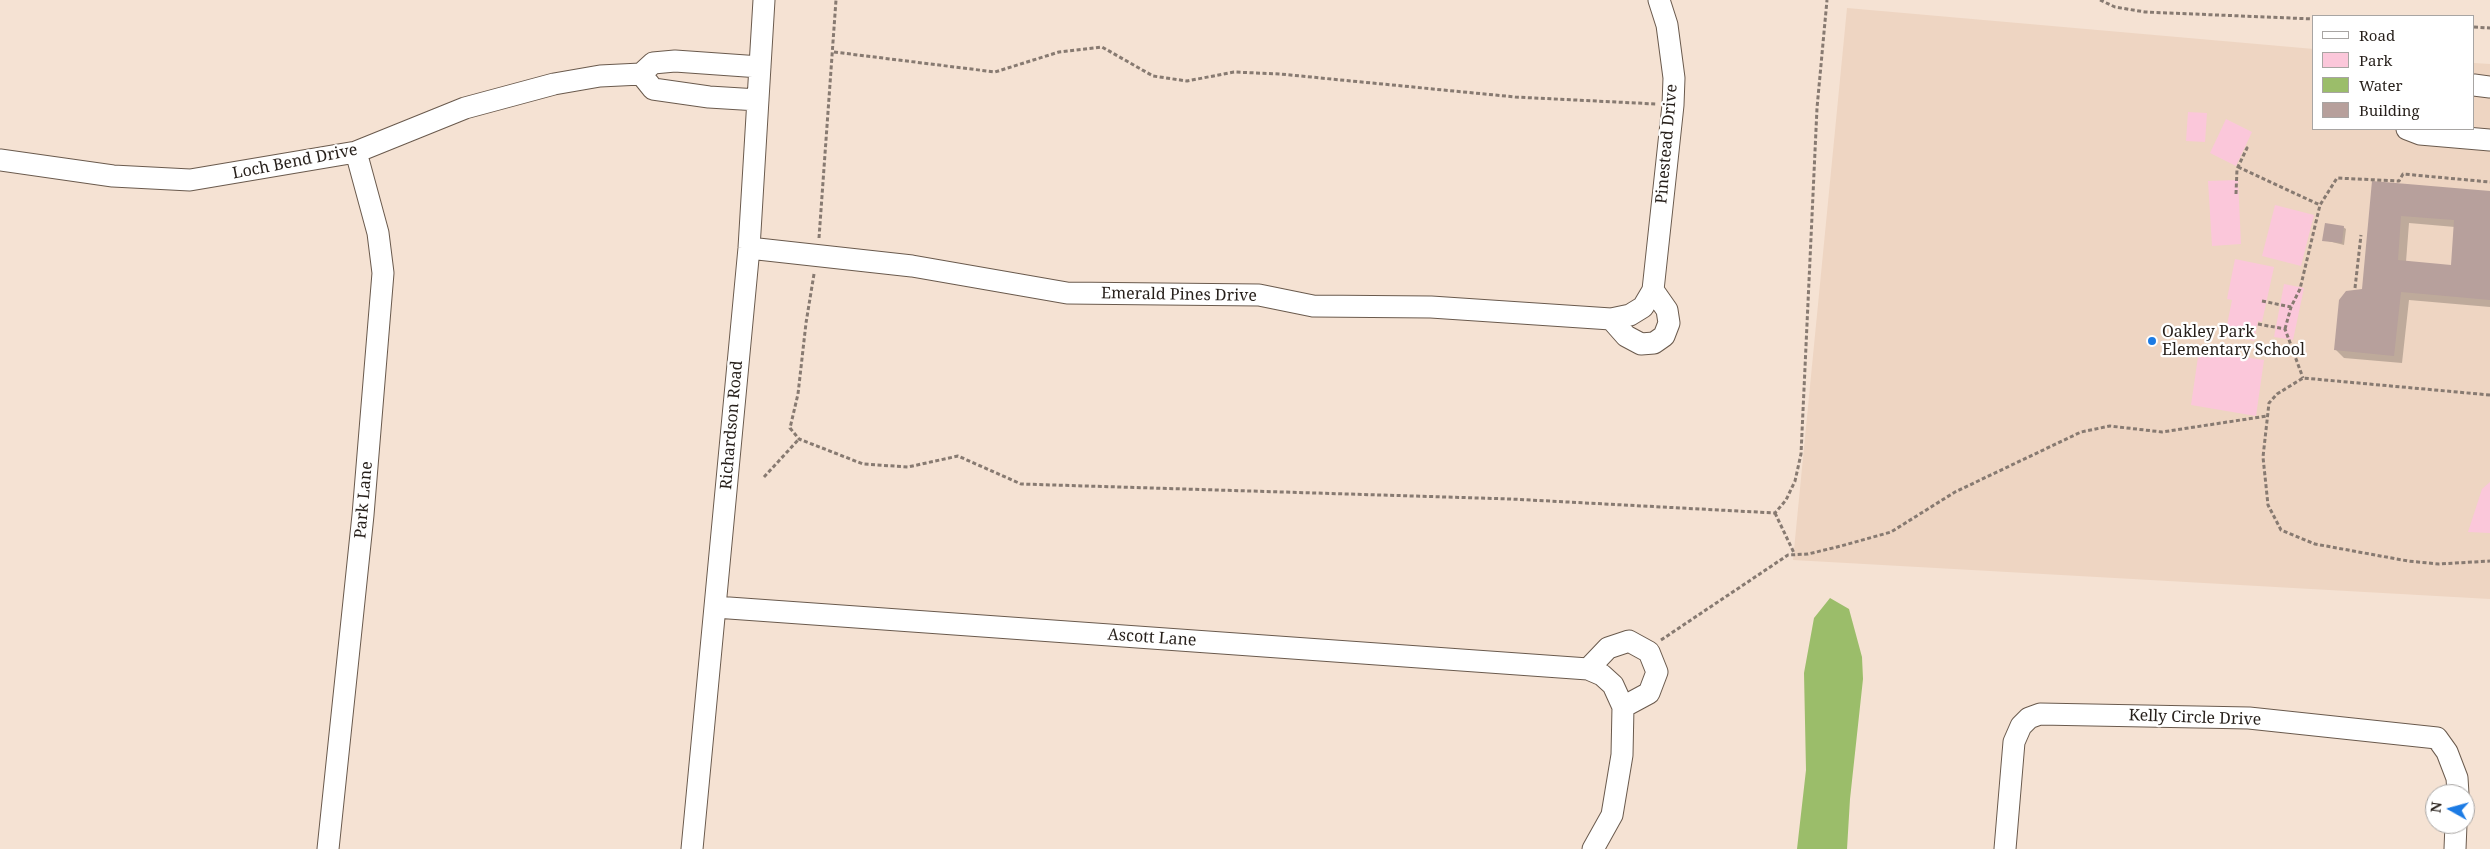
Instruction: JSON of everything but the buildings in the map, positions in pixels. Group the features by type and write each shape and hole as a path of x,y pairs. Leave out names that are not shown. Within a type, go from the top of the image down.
{"street":[{"name":"Richardson Road","path":"692,849 749,248 764,0"},
{"name":"Pinestead Drive","path":"1648,298 1673,105 1674,78 1667,25 1658,0"},
{"name":"Loch Bend Drive","path":"0,160 113,176 190,180 356,152 465,108 554,84 600,76 641,74 653,63 675,60 760,67"},
{"path":"641,74 653,89 709,97 758,100"},
{"path":"2475,85 2490,87"},
{"path":"2410,130 2420,134 2490,140"},
{"name":"Park Lane","path":"328,849 363,515 383,273 378,233 356,152"},
{"name":"Emerald Pines Drive","path":"749,248 912,266 1067,293 1259,296 1312,306 1431,307 1611,319 1630,315 1648,298"},
{"path":"1611,319 1626,336 1641,344 1654,343 1664,336 1669,323 1667,310 1648,298"},
{"name":"Ascott Lane","path":"715,607 1588,669 1602,675 1613,685 1623,707 1622,755 1612,815 1593,849"},
{"path":"1588,669 1608,648 1629,642 1647,650 1657,672 1649,693 1623,707"},
{"name":"Kelly Circle Drive","path":"2006,849 2014,742 2021,726 2029,718 2040,714 2249,718 2436,738 2447,752 2457,784"},
{"path":"2454,849 2455,834"}],"path":[{"path":"836,0 834,52 818,256 806,323 798,394 790,428 799,440 863,464 908,467 958,456 1021,484 1511,499 1775,513"},
{"path":"1775,513 1786,500 1795,481 1802,454 1818,108 1827,0"},
{"path":"2100,0 2115,8 2145,12 2312,19"},
{"path":"2475,27 2490,28"},
{"path":"834,52 995,72 1058,52 1102,47 1153,76 1187,81 1234,72 1515,97 1673,105"},
{"path":"2236,194 2235,180 2238,167 2247,148 2244,146"},
{"path":"2238,167 2320,205"},
{"path":"2303,378 2286,329 2291,307 2300,289 2320,205 2337,178 2399,181 2403,174 2490,182"},
{"path":"2355,288 2361,236"},
{"path":"2262,301 2291,307"},
{"path":"2258,324 2286,329"},
{"path":"2490,395 2303,378 2277,394 2269,403 2263,457 2268,504 2281,530 2315,544 2398,559 2439,564 2490,561"},
{"path":"1647,650 1771,566 1794,553 1808,554 1891,532 1955,492 2081,432 2110,426 2162,432 2267,416"},
{"path":"764,477 799,440"},
{"path":"1775,513 1794,553"}],"shaded area":[{"name":"Oakley Park Elementary School","path":"1847,8 2312,49 2312,130 2475,130 2475,63 2490,64 2490,599 1793,560"}],"green space":[{"path":"2188,112 2207,113 2205,142 2186,141"},
{"path":"2226,119 2252,132 2236,166 2210,153"},
{"path":"2238,180 2241,244 2212,246 2208,181"},
{"path":"2275,205 2314,215 2301,266 2262,256"},
{"path":"2235,259 2274,267 2262,322 2258,321 2254,341 2225,335 2232,300 2227,299"},
{"path":"2284,284 2304,288 2293,340 2274,337"},
{"path":"2199,350 2264,360 2256,416 2191,405"},
{"path":"2490,482 2490,533 2468,532 2482,489"}],"water":[{"path":"1830,598 1849,609 1862,657 1863,679 1850,799 1847,849 1797,849 1806,770 1804,673 1814,618"}],"place":[{"name":"Oakley Park Elementary School","path":"2152,341"}]}
